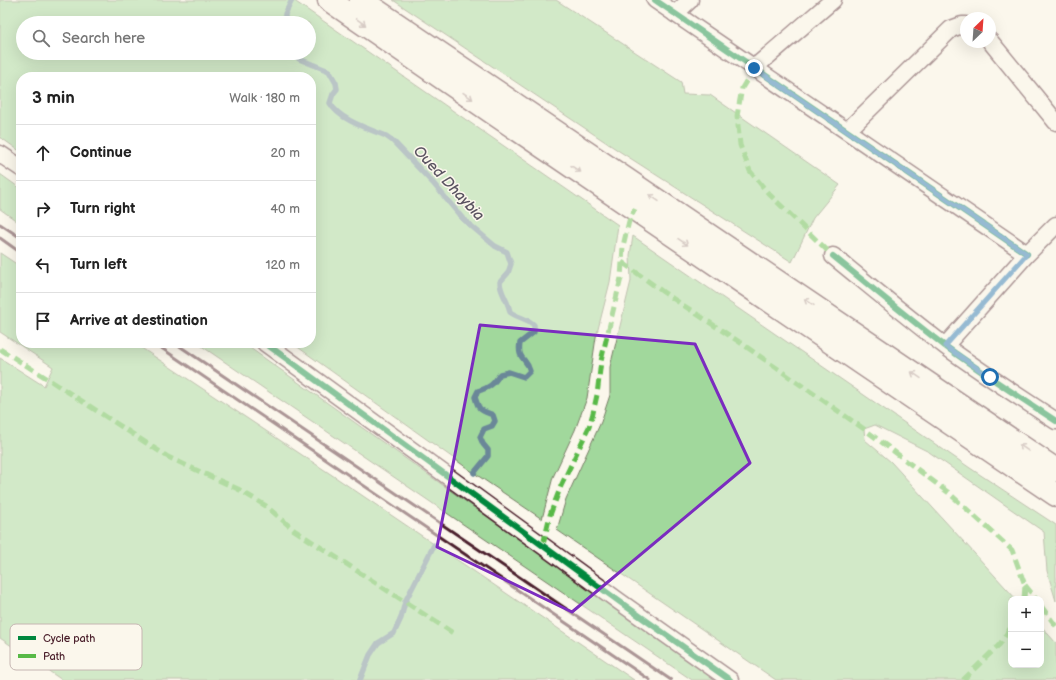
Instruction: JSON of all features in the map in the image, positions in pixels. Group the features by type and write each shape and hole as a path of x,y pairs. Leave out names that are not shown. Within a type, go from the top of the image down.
{"main road":[{"path":"329,0 497,116 1056,495"},
{"path":"361,0 1056,470"}],"street":[{"path":"655,0 1027,254"},
{"path":"675,14 690,0"},
{"path":"754,68 833,0"},
{"path":"847,131 951,29 960,26"},
{"path":"996,48 1056,122"},
{"path":"0,154 16,165"},
{"path":"945,346 1027,254 1056,225"},
{"path":"833,256 888,302 945,346 1056,421"},
{"path":"272,348 620,602 730,680"}],"highlighted area":[{"path":"480,325 695,344 750,463 572,612 437,547"}],"green space":[{"path":"0,0 293,0 618,225 610,282 596,337 587,398 575,430 553,477 542,519 474,473 299,348 316,348 316,72 16,72 16,148 0,137"},
{"path":"393,0 556,0 681,82 683,94 710,95 840,185 813,218 792,262 619,151"},
{"path":"0,174 16,185 16,220 0,209"},
{"path":"633,236 970,468 1056,525 1056,601 1047,571 1044,532 929,452 875,425 864,429 865,440 891,462 1013,596 1008,596 1008,668 1044,668 1044,629 1056,643 1056,680 776,680 557,530 566,499 601,422 610,395 610,367 631,281 630,255"},
{"path":"0,253 16,264 16,343 0,332"},
{"path":"24,348 142,348 338,479 634,680 62,680 47,670 142,670 142,624 10,624 10,645 0,638 0,358 44,386 53,367"},
{"path":"204,348 250,348 717,680 692,680"}],"waterway":[{"name":"Oued Dhaybia","path":"285,16 292,0"},
{"name":"Oued Dhaybia","path":"302,60 329,71 336,83 337,89 333,94 330,103 334,109 347,119 386,136 393,141 433,183 463,219 495,246 507,252 511,264 508,273 500,282 500,286 510,312 534,325 534,332 520,343 519,349 521,356 529,367 530,371 524,377 509,372 500,374 491,385 478,391 475,397 479,408 493,415 495,421 492,426 484,429 480,437 488,450 488,456 474,473"},
{"name":"Oued Dhaybia","path":"360,680 370,655 378,643 394,633 401,618 405,602 434,545"}],"railway":[{"path":"0,224 16,235"},
{"path":"0,238 16,249"},
{"path":"161,348 650,680"},
{"path":"182,348 671,680"}],"marked path":[{"path":"754,68 742,88 737,116 740,145 750,171 768,193 833,256"},
{"path":"543,545 550,515 561,486 589,427 593,413 597,395 601,361 621,278 623,246 629,221 635,209"},
{"path":"622,262 663,292 738,341 864,429 949,493 1012,550 1025,585 1024,596"},
{"path":"0,349 168,457 238,489 266,506 294,530 453,633"},
{"path":"1025,585 1034,596"},
{"path":"1044,610 1056,626"},
{"path":"963,680 1000,644 1008,632"}],"cycle path":[{"path":"655,0 1027,254"},
{"path":"833,256 945,346 1056,421"},
{"path":"272,348 620,602 730,680"}],"route":[{"path":"754,68 1027,254 945,346 990,377"}]}
